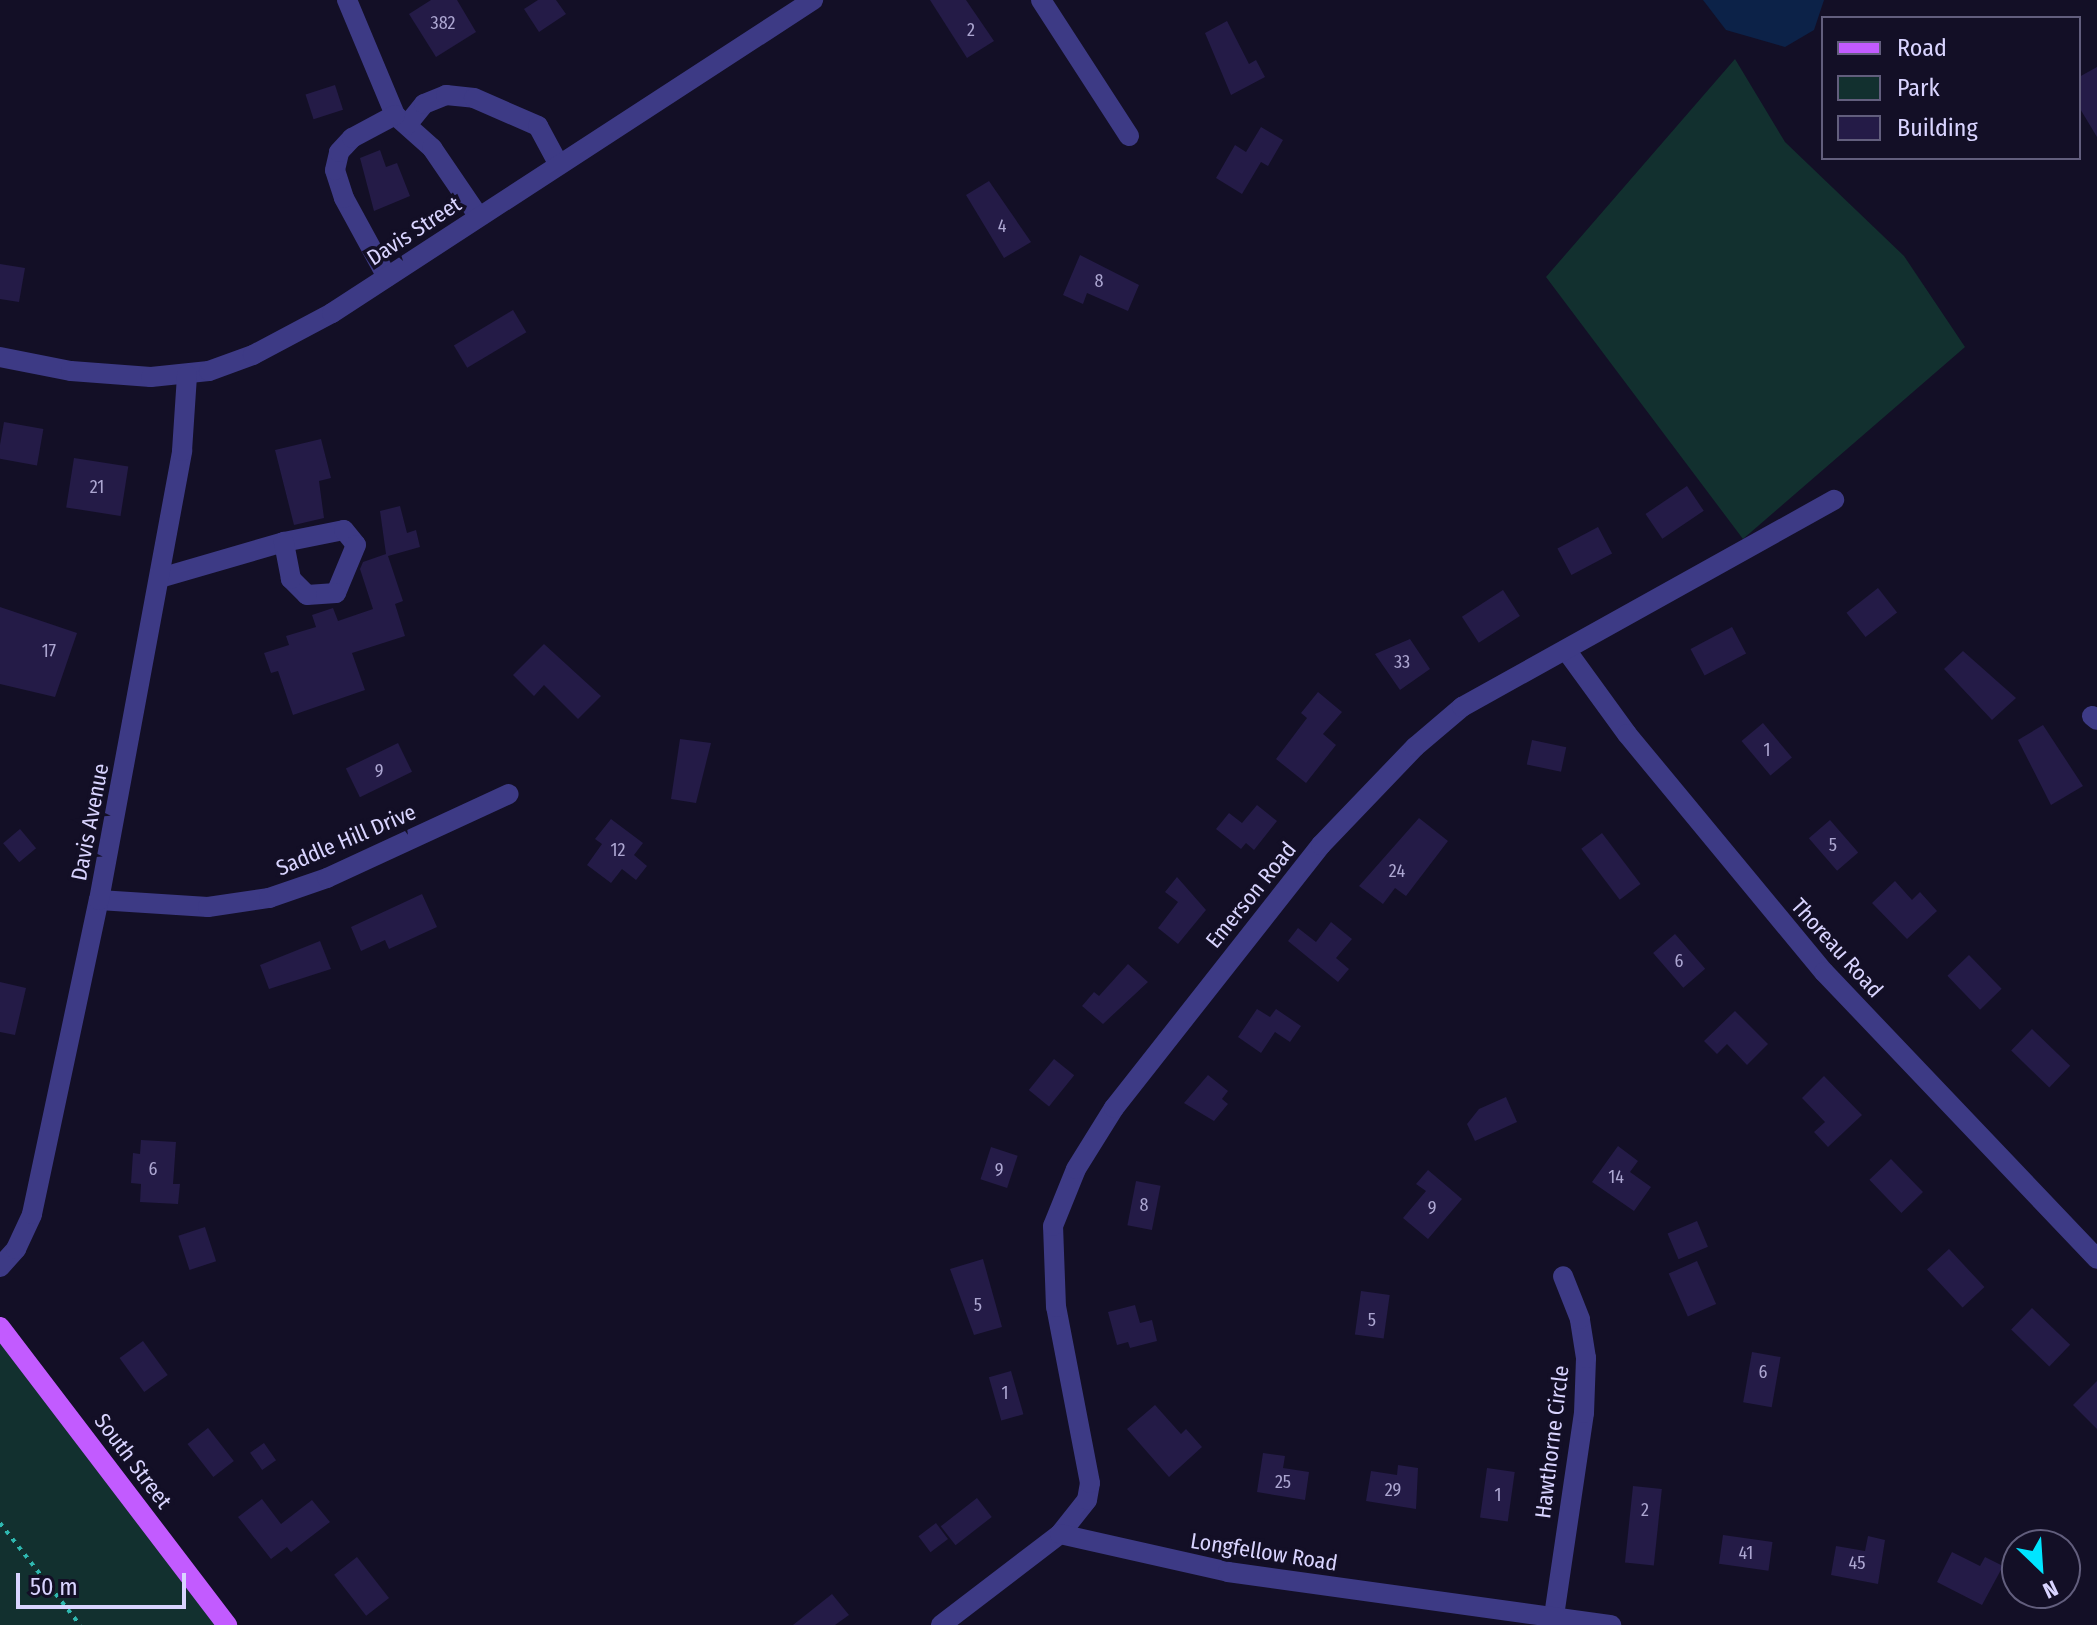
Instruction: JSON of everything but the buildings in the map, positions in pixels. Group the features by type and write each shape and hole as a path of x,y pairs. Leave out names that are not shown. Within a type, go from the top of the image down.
{"main road":[{"name":"South Street","path":"0,1327 227,1625"}],"street":[{"path":"347,0 401,120 432,148 479,217"},
{"name":"Davis Street","path":"0,357 112,375 187,375 278,343 387,277 813,0"},
{"path":"1041,0 1129,136"},
{"path":"387,277 344,198 335,170 339,152 352,138 401,120 424,104 446,95 474,98 538,126 559,165"},
{"name":"Davis Avenue","path":"0,1267 16,1249 32,1214 99,900 182,451 187,375"},
{"name":"Emerson Road","path":"1060,1534 1087,1500 1090,1483 1056,1307 1051,1252 1053,1226 1076,1169 1139,1075 1368,794 1462,707 1834,500"},
{"path":"160,578 284,542"},
{"name":"Thoreau Road","path":"1566,650 1627,734 1824,972 2097,1259"},
{"name":"Saddle Hill Drive","path":"99,900 208,907 269,898 327,878 509,794"},
{"name":"Hawthorne Circle","path":"1554,1616 1584,1413 1586,1358 1580,1319 1563,1276"},
{"path":"941,1625 1060,1534"},
{"name":"Longfellow Road","path":"1060,1534 1228,1572 1611,1625"}],"path":[{"path":"0,1523 80,1625"}],"green space":[{"path":"1735,59 1785,142 1904,256 1965,347 1743,539 1546,277"},
{"path":"0,1327 227,1625 0,1625"}],"water":[{"path":"1703,0 1824,0 1814,30 1785,47 1726,30"}]}
